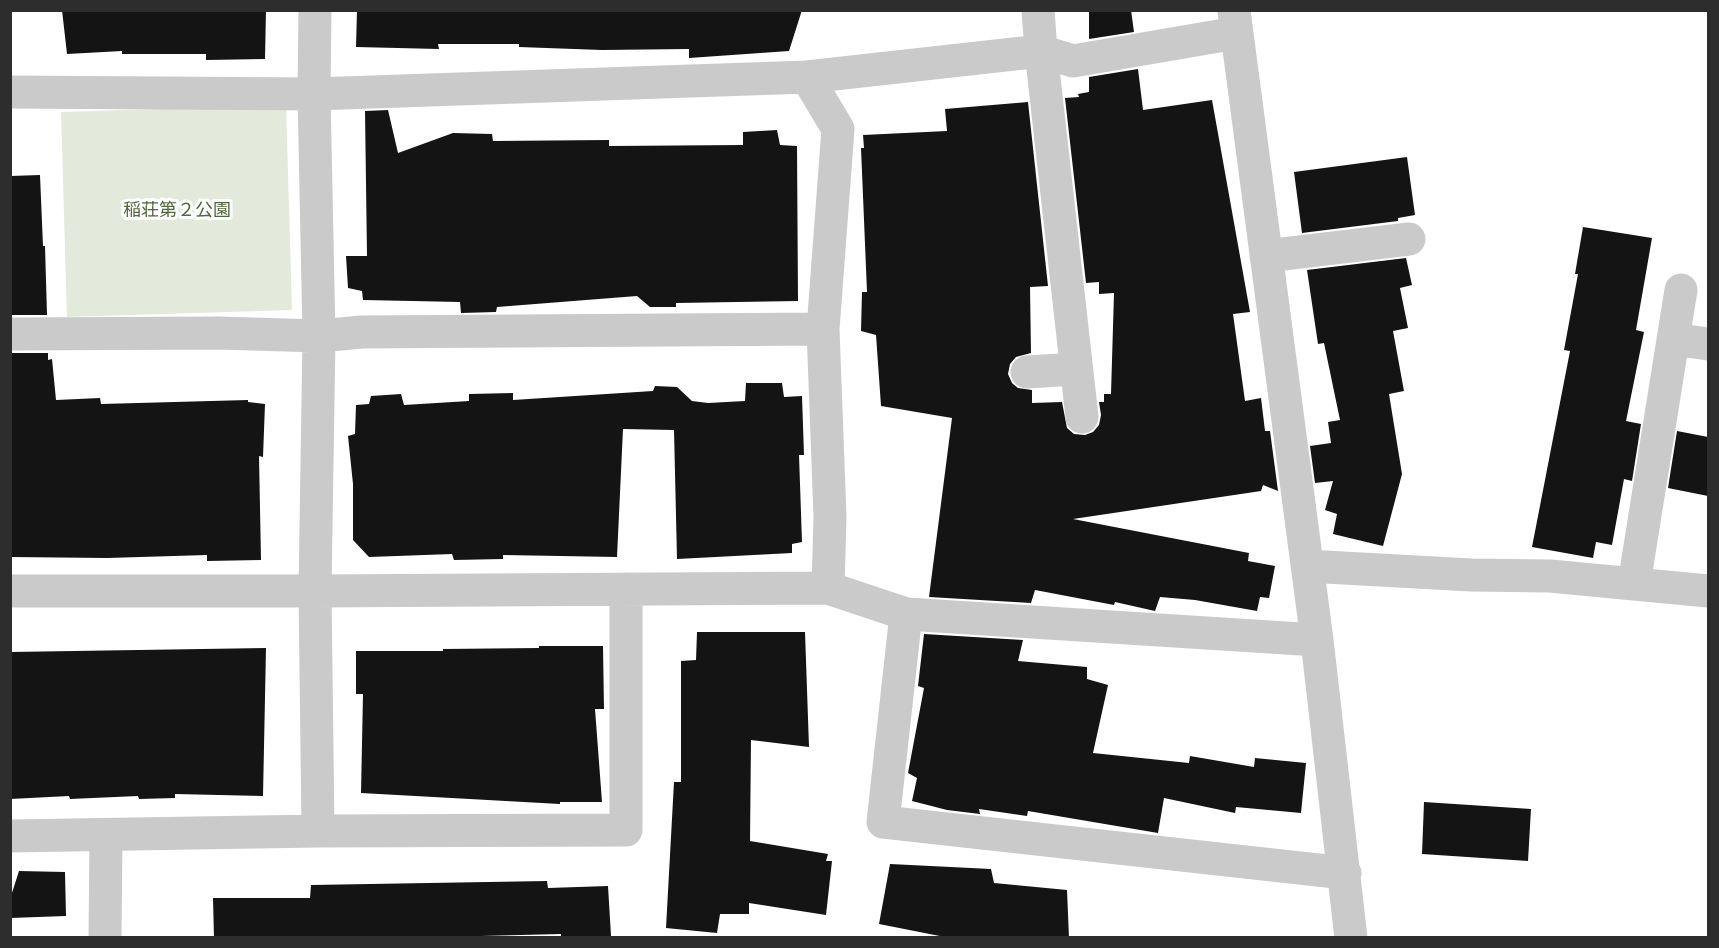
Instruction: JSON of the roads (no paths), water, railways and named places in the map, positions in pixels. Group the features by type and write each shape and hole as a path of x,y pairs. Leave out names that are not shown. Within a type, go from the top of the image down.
{"street":[{"path":"315,10 314,94 319,336 315,591 318,831"},
{"path":"1038,10 1082,417"},
{"path":"10,92 314,94 807,77 1041,51 1073,61 1235,22 1317,640 1352,938"},
{"path":"807,77 838,129 823,329 830,517 828,588"},
{"path":"1266,256 1409,239"},
{"path":"1634,584 1681,290"},
{"path":"10,334 219,333 319,336 362,332 823,329"},
{"path":"1673,339 1708,344"},
{"path":"1027,372 1076,369"},
{"path":"1307,566 1471,575 1550,576 1708,591"},
{"path":"10,591 828,588 906,614 1317,640"},
{"path":"10,836 318,831 626,830 626,589"},
{"path":"906,614 883,822 1345,873"},
{"path":"105,938 106,835"}],"park label":[{"name":"稲荘第２公園","path":"177,211"}]}
